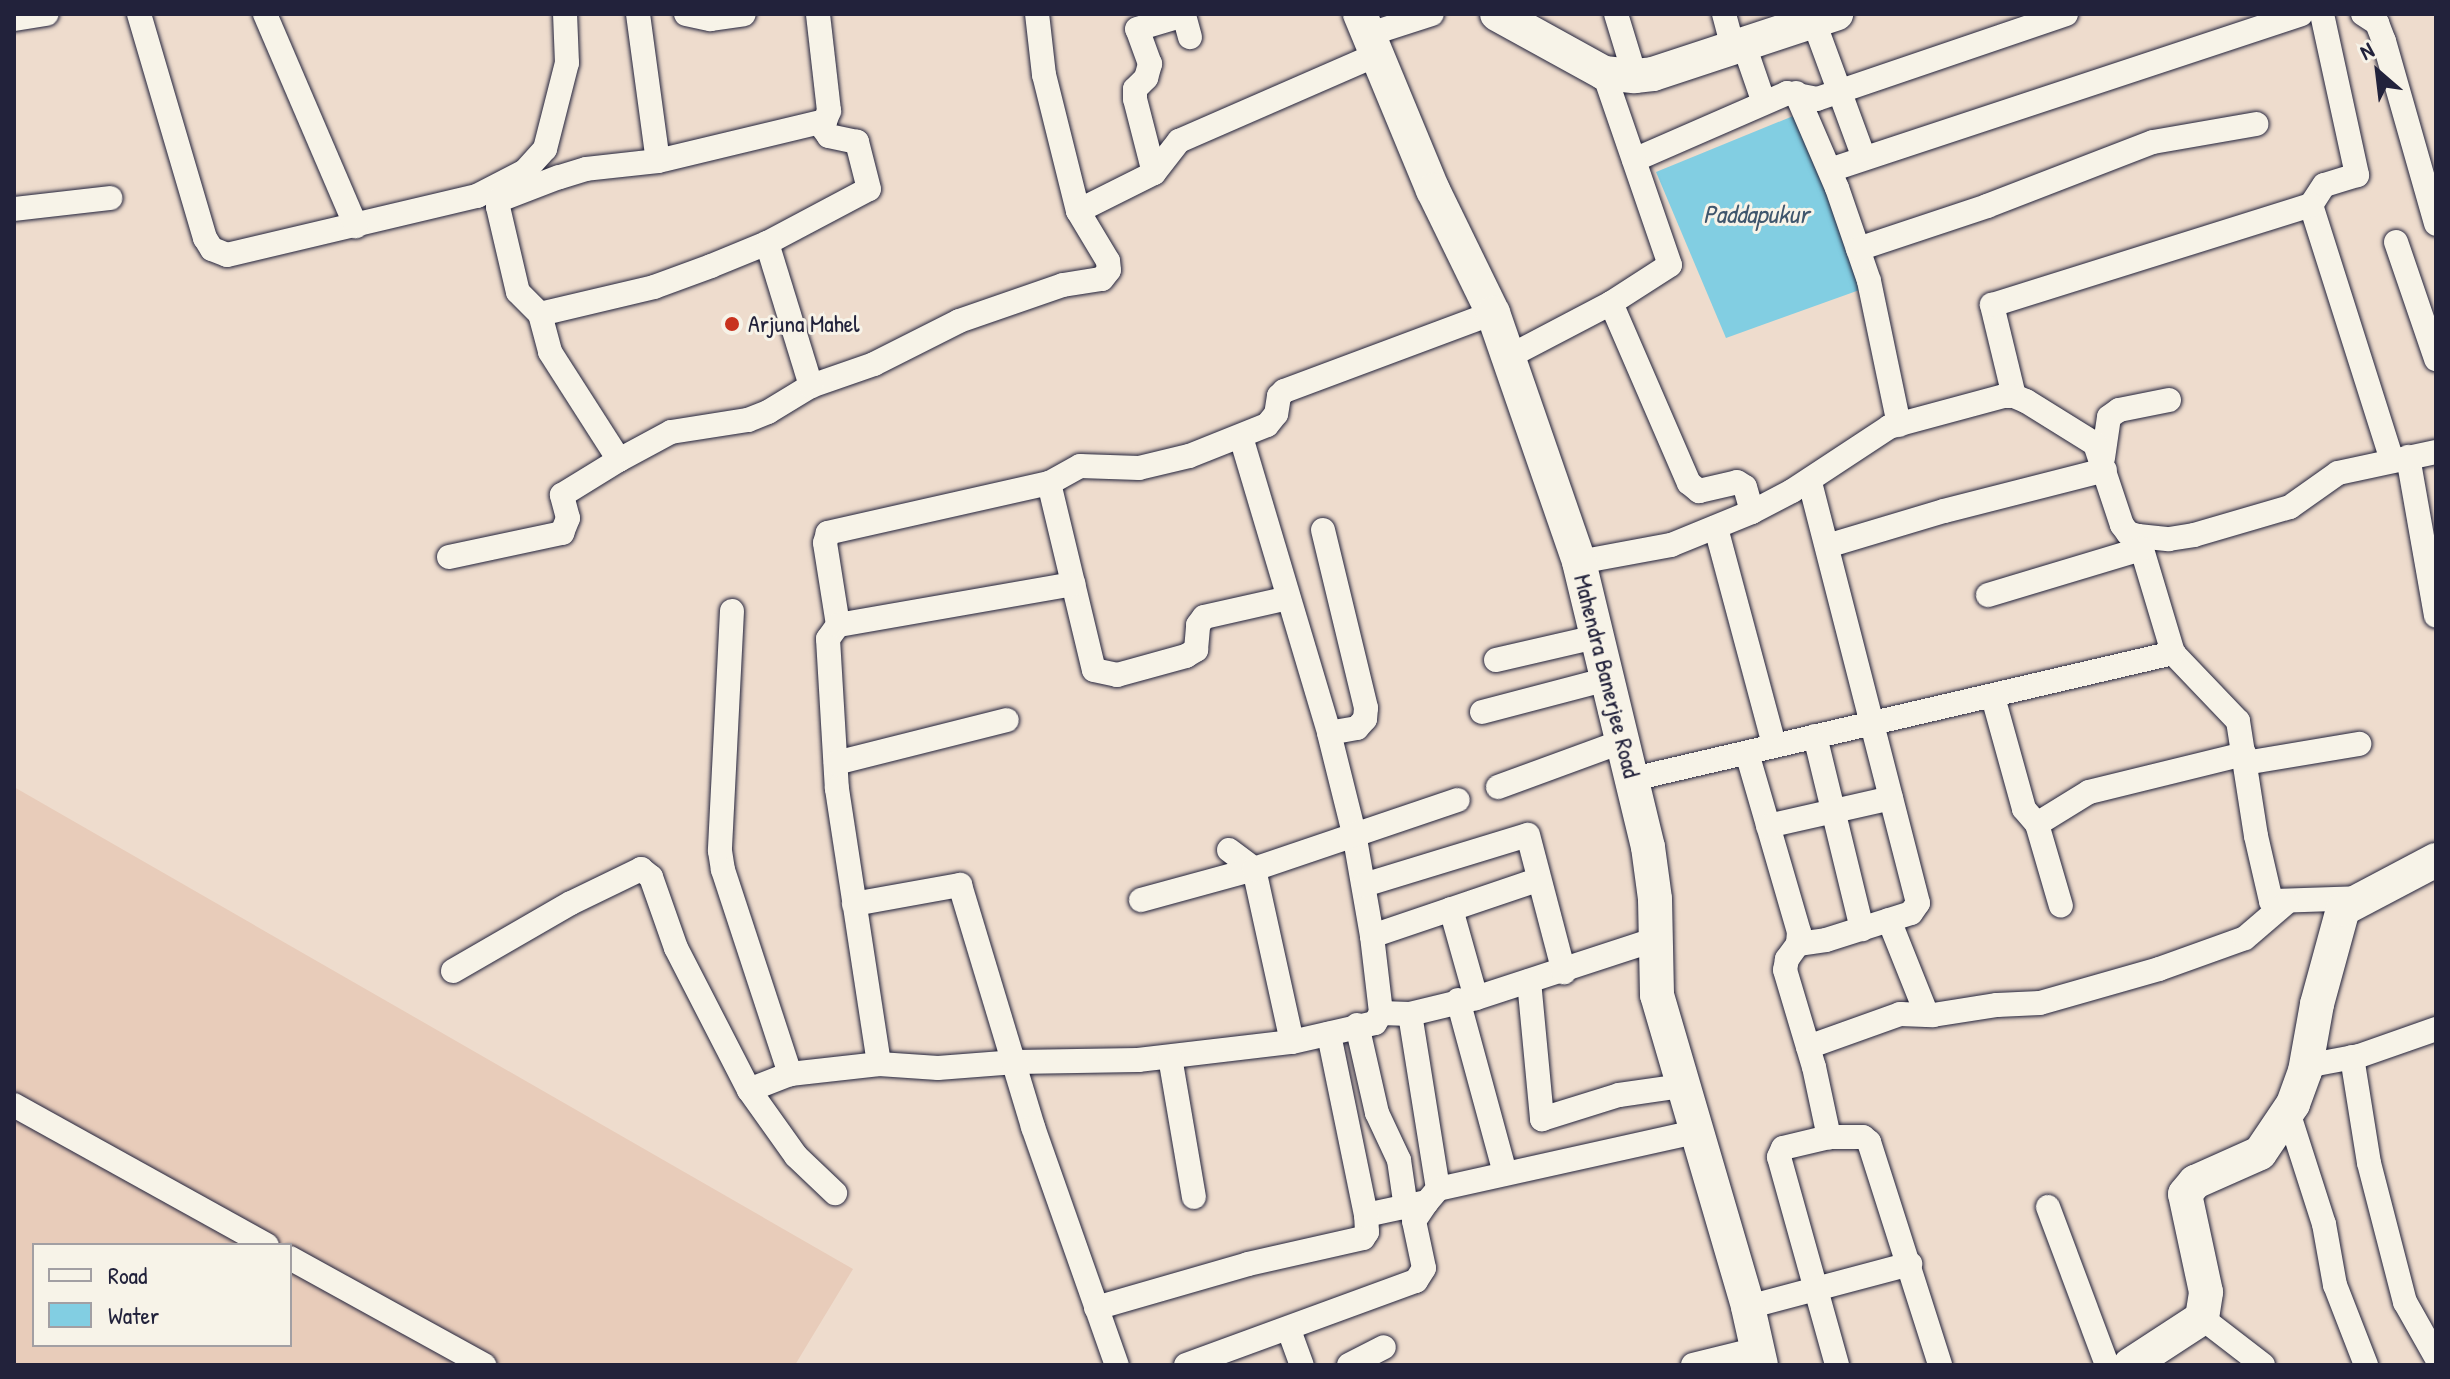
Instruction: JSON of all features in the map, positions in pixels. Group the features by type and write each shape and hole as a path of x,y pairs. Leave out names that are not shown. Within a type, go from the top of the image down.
{"street":[{"path":"14,19 47,14"},
{"path":"139,14 205,238 212,249 227,255 477,196 525,171 545,149 567,63 565,14"},
{"path":"265,14 356,226"},
{"path":"686,14 716,19 744,14"},
{"path":"619,460 550,352 540,314 518,292 500,223 499,200 586,169 658,161 820,124 825,121 829,111 818,14"},
{"path":"449,557 562,533 568,518 562,495 671,432 748,420 768,412 811,386 874,364 959,321 1063,285 1102,279 1109,270 1108,261 1078,211 1044,75 1037,14"},
{"path":"1078,211 1154,173 1179,141 1367,35 1432,14"},
{"path":"1497,14 1620,75 1653,74 1825,18 1838,91 1864,158"},
{"path":"1510,356 1611,303 1670,265 1634,160 1620,75 1616,14"},
{"path":"1724,14 1764,103"},
{"path":"1634,160 1764,103 1796,93 1817,99 2041,18 2066,14"},
{"path":"1830,170 2301,14"},
{"path":"2014,396 1992,305 2311,205 2324,185 2357,175 2322,14"},
{"path":"2363,14 2377,23 2384,41 2436,224"},
{"path":"644,15 658,161"},
{"path":"1154,173 1135,99 1135,89 1146,78 1150,64 1137,29 1184,15 1190,37"},
{"name":"Mahendra Banerjee Road","path":"1367,35 1433,190 1493,313 1579,562 1650,860 1657,939 1654,967 1657,995 1760,1357"},
{"path":"1796,93 1830,170 1858,249 1874,303 1899,425"},
{"path":"540,314 654,287 767,243 869,189 857,142 829,136 820,124"},
{"path":"1858,249 1987,206 2153,142 2256,124"},
{"path":"14,209 110,198"},
{"path":"2311,205 2400,459 2436,616"},
{"path":"2396,242 2436,359"},
{"path":"767,243 811,386"},
{"path":"1611,303 1689,483 1699,491 1732,482 1741,484 1752,512"},
{"path":"879,1064 836,763 828,639 838,625 825,543 828,533 1049,483 1080,466 1139,468 1241,437 1273,420 1279,396 1284,391 1493,313"},
{"path":"1579,562 1652,551 1716,528 1810,481 1879,432 2014,396 2087,436 2104,464 2122,525 2140,542 2173,653 2234,714 2245,758 2268,896 2278,903 2360,898"},
{"path":"2104,464 2109,417 2119,410 2169,400"},
{"path":"749,1090 790,1074 879,1064 938,1068 1170,1057 1292,1042 1375,1023 1381,1013 1372,936 1354,833 1329,733 1241,437"},
{"path":"1988,595 2140,542 2179,538 2297,504 2338,473 2436,452"},
{"path":"1827,546 2104,464"},
{"path":"1798,944 1862,929 1911,913 1918,903 1810,481"},
{"path":"1049,483 1094,670 1117,675 1186,656 1196,650 1198,625 1204,617 1288,598"},
{"path":"1716,528 1774,745"},
{"path":"1323,530 1366,708 1365,719 1357,728 1329,733"},
{"path":"838,625 1073,584"},
{"path":"732,611 720,851 790,1074"},
{"path":"1496,660 1596,637"},
{"path":"1633,779 2173,653"},
{"path":"1482,712 1608,679"},
{"path":"1993,697 2024,809 2037,824 2061,906"},
{"path":"836,763 1007,720"},
{"path":"1815,736 1862,929"},
{"path":"1498,787 1624,741"},
{"path":"2037,824 2089,792 2245,758 2359,744"},
{"path":"1747,753 1799,932 1798,944 1787,959 1785,970 1808,1047 1829,1137"},
{"path":"1768,826 1891,798"},
{"path":"1141,900 1254,869 1458,800"},
{"path":"1364,885 1528,835 1537,880 1564,972"},
{"path":"1229,850 1254,869 1292,1042"},
{"path":"2149,1360 2202,1318 2206,1292 2185,1194 2195,1182 2260,1153 2288,1112 2299,1091 2306,1066 2343,909 2436,860"},
{"path":"453,971 633,870 648,872 676,948 749,1090 796,1156 835,1193"},
{"path":"1372,936 1537,880"},
{"path":"854,904 960,885 993,1001 1016,1062 1033,1127 1117,1365"},
{"path":"1808,1047 1893,1016 2040,1003 2159,969 2245,938 2287,902"},
{"path":"1451,909 1505,1173"},
{"path":"1889,920 1927,1015"},
{"path":"1381,1013 1410,1014 1467,999 1564,972 1625,947 1657,939"},
{"path":"1529,981 1536,1085 1542,1119 1619,1095 1682,1086"},
{"path":"1186,1365 1289,1330 1416,1281 1422,1275 1423,1256 1414,1221 1424,1200 1410,1014"},
{"path":"1357,1025 1377,1113 1399,1160 1424,1200"},
{"path":"2306,1066 2352,1057 2436,1029"},
{"path":"1096,1308 1248,1264 1354,1243 1367,1232 1329,1034"},
{"path":"1170,1057 1194,1197"},
{"path":"2352,1057 2369,1163 2405,1302 2436,1357"},
{"path":"14,1105 263,1243"},
{"path":"2288,1112 2324,1224 2335,1285 2366,1365"},
{"path":"1366,1215 1424,1200 1505,1173 1696,1132"},
{"path":"1837,1365 1779,1152 1829,1137 1863,1137 1869,1142 1940,1365"},
{"path":"2048,1207 2107,1365"},
{"path":"292,1259 484,1365"},
{"path":"1748,1307 1910,1264"},
{"path":"2202,1318 2263,1365"},
{"path":"1289,1330 1302,1365"},
{"path":"1349,1365 1384,1347"},
{"path":"1693,1365 1760,1357"}],"shaded area":[{"path":"14,787 853,1269 795,1365 14,1365"}],"water":[{"name":"Paddapukur","path":"1798,114 1865,288 1726,338 1656,172"}],"place":[{"name":"Arjuna Mahel","path":"732,324"}]}
